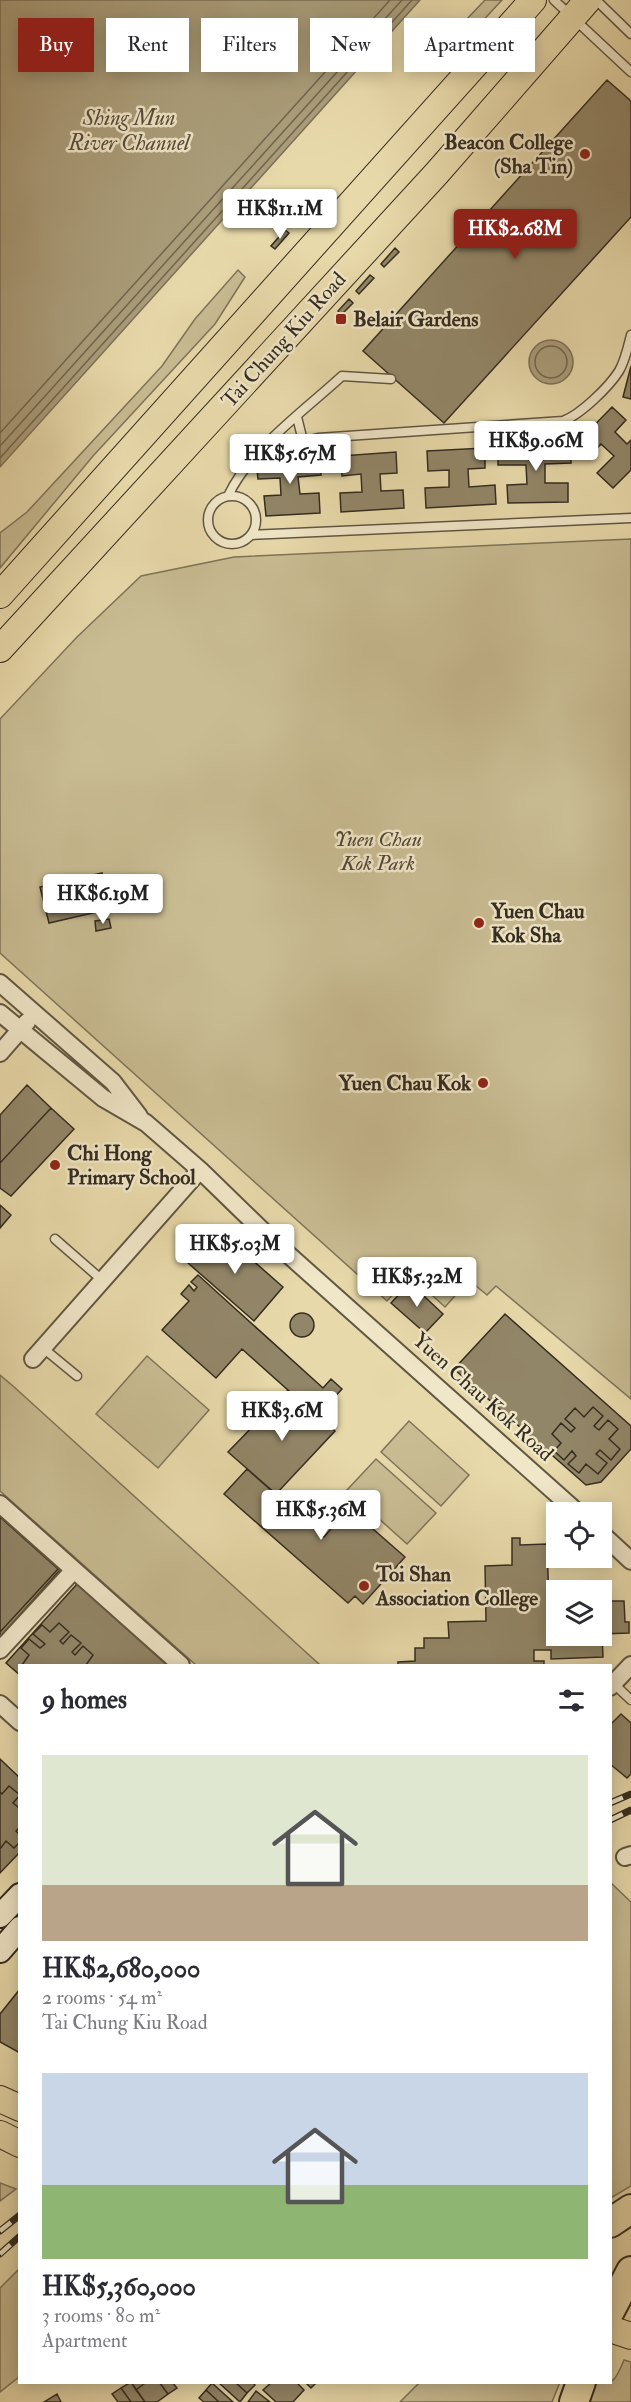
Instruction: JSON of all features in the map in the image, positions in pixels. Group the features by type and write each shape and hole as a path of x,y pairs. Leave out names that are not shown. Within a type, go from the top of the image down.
{"highway":[{"path":"612,2222 631,2210"},
{"path":"621,2289 622,2299 631,2315"},
{"path":"574,2402 580,2384"}],"main road":[{"name":"Tai Chung Kiu Road","path":"0,595 533,0"},
{"name":"Tai Chung Kiu Road","path":"0,650 437,173 580,9"},
{"path":"0,2099 18,2107"},
{"path":"0,2134 18,2144"},
{"path":"0,2145 18,2145"},
{"path":"612,2330 631,2336"}],"street":[{"name":"Yuen Chau Kok Road","path":"0,983 113,1082 146,1124"},
{"name":"Yuen Chau Kok Road","path":"0,1013 103,1098 146,1124 200,1170 272,1240 566,1502"},
{"path":"0,1053 34,1013"},
{"path":"38,1354 200,1170"},
{"path":"0,1504 180,1664"},
{"path":"612,1543 631,1561"},
{"path":"0,1650 74,1570"},
{"path":"612,1686 631,1665"},
{"path":"0,1704 18,1720"},
{"path":"0,1917 18,1896"},
{"path":"0,1951 18,1930"}],"lane":[{"path":"554,0 580,9 631,72"},
{"path":"596,0 631,34"},
{"path":"252,459 303,441 563,421 577,415 616,376 631,335"},
{"path":"228,496 252,459 342,376 391,379"},
{"path":"297,417 303,441"},
{"path":"228,496 236,496 250,504 256,521 251,535 244,541 228,543 220,540 211,531 208,522 209,512 219,499 228,496"},
{"path":"251,535 631,518"},
{"path":"55,1239 102,1280"},
{"path":"38,1354 76,1376"},
{"path":"612,1686 631,1700"}],"green space":[{"path":"485,0 502,0 485,18 468,18"},
{"path":"238,270 245,277 215,324 93,456 0,568 0,533 27,512 162,366 195,319"},
{"name":"Yuen Chau Kok Park","path":"631,539 631,1399 496,1286 487,1295 469,1280 445,1307 410,1275 387,1301 0,953 0,719 77,637 141,576 234,557"},
{"path":"147,1356 209,1410 158,1468 96,1414"},
{"path":"0,1375 319,1664 195,1664 0,1491"},
{"path":"409,1421 469,1475 441,1506 381,1452"},
{"path":"376,1459 436,1513 407,1544 347,1490"},
{"path":"612,1884 631,1902 631,2186 612,2197"},
{"path":"0,2183 16,2189 0,2201"},
{"path":"18,2270 18,2378 0,2392 0,2288"},
{"path":"624,2360 631,2362 631,2402 582,2402 587,2384 612,2384"},
{"path":"418,2384 559,2384 552,2402 400,2402"}],"water":[{"name":"Shing Mun River Channel","path":"0,0 420,0 392,31 392,18 310,18 310,72 355,72 0,467"},
{"path":"551,340 566,347 573,362 566,377 551,384 536,377 529,362 536,347"}],"building":[{"path":"607,80 631,101 631,217 444,423 363,351"},
{"path":"309,204 313,207 299,223 295,220"},
{"path":"285,230 289,233 275,249 271,246"},
{"path":"395,248 399,252 384,267 381,264"},
{"path":"370,275 374,278 359,294 356,291"},
{"path":"349,299 353,303 341,315 338,311"},
{"path":"631,366 631,399 623,397"},
{"path":"612,407 626,420 615,432 627,444 631,440 631,470 613,488 597,473 614,456 601,444 587,459 574,446"},
{"path":"570,444 571,463 545,464 545,483 568,483 568,502 508,503 507,485 527,484 526,465 498,465 498,446"},
{"path":"485,448 485,468 468,469 469,487 495,485 496,504 426,508 425,488 449,487 449,470 428,471 427,451"},
{"path":"396,452 397,473 380,474 381,491 403,490 404,508 341,512 340,493 362,492 361,474 342,476 341,456"},
{"path":"320,456 321,475 298,477 300,494 319,493 320,513 266,516 264,496 281,495 280,478 258,479 256,461"},
{"path":"102,873 110,909 49,923 40,887"},
{"path":"109,919 111,928 96,931 95,921"},
{"path":"27,1085 51,1108 0,1163 0,1115"},
{"path":"51,1108 74,1129 11,1196 0,1188 0,1163"},
{"path":"0,1205 11,1215 0,1228"},
{"path":"217,1229 283,1287 254,1321 188,1263"},
{"path":"198,1275 323,1388 331,1379 342,1389 317,1416 242,1349 216,1378 162,1330 189,1301 181,1294 189,1285 194,1291 197,1287 191,1282"},
{"path":"410,1283 443,1314 425,1333 391,1303"},
{"path":"302,1313 311,1316 314,1325 311,1334 302,1337 293,1334 290,1325 293,1316"},
{"path":"505,1314 631,1426 631,1449 601,1482 586,1485 454,1369"},
{"path":"288,1390 335,1431 276,1494 228,1452"},
{"path":"593,1407 603,1416 594,1426 599,1430 608,1420 618,1429 609,1439 620,1449 611,1460 600,1450 596,1454 607,1463 598,1474 586,1464 579,1473 568,1464 576,1456 572,1451 564,1460 554,1451 561,1443 552,1434 561,1423 571,1432 575,1428 565,1419 575,1408 584,1417"},
{"path":"247,1469 324,1537 349,1508 405,1557 363,1604 355,1596 348,1603 224,1494"},
{"path":"0,1516 60,1570 0,1637"},
{"path":"0,1517 58,1569 0,1632"},
{"path":"0,1517 58,1569 0,1632"},
{"path":"512,1538 520,1538 520,1545 546,1544 548,1580 546,1580 546,1646 603,1646 603,1657 551,1659 551,1650 534,1650 534,1661 544,1661 544,1664 398,1664 398,1662 415,1661 415,1648 424,1648 424,1638 449,1638 448,1622 486,1621 485,1566 512,1565"},
{"path":"77,1584 166,1664 18,1664 18,1673 6,1663"},
{"path":"612,1601 624,1601 625,1622 629,1622 629,1633 612,1634"},
{"path":"59,1623 69,1632 60,1641 63,1644 71,1635 81,1643 72,1652 75,1655 83,1646 93,1655 87,1664 23,1664 29,1655 21,1648 29,1639 40,1648 45,1644 33,1634 42,1625 50,1632"},
{"path":"621,1714 631,1723 631,1774 627,1778 612,1766 612,1723"},
{"path":"0,1759 18,1776 18,1854 0,1873"},
{"path":"9,1786 18,1793 18,1797 13,1803 18,1807 18,1829 16,1831 18,1844 14,1848 6,1841 0,1849 0,1792 2,1794"},
{"path":"18,1992 18,2052 0,2042 0,2014"},
{"path":"132,2384 145,2402 131,2402 121,2388"},
{"path":"132,2384 160,2384 168,2394 157,2402 145,2402"},
{"path":"132,2384 144,2384 136,2390"},
{"path":"160,2384 174,2384 177,2388 168,2394"},
{"path":"213,2384 233,2402 219,2402 206,2390"},
{"path":"220,2384 237,2384 247,2393 240,2402"},
{"path":"237,2384 254,2384 247,2393"},
{"path":"270,2384 298,2384 304,2390 293,2402 276,2402 263,2390"},
{"path":"121,2388 131,2402 118,2402 112,2394"},
{"path":"206,2390 219,2402 204,2402 199,2398"},
{"path":"256,2391 270,2402 248,2402"},
{"path":"57,2394 61,2402 44,2402"}],"railway":[{"path":"612,1802 631,1794"},
{"path":"612,1819 631,1810"},
{"path":"0,2231 18,2217"},
{"path":"0,2254 18,2238"}],"place":[{"name":"Beacon College (Sha Tin)","path":"585,154"},
{"name":"Belair Gardens","path":"341,319"},
{"name":"Yuen Chau Kok Sha","path":"479,923"},
{"name":"Yuen Chau Kok","path":"483,1083"},
{"name":"Chi Hong Primary School","path":"55,1165"},
{"name":"Toi Shan Association College","path":"364,1586"}]}
